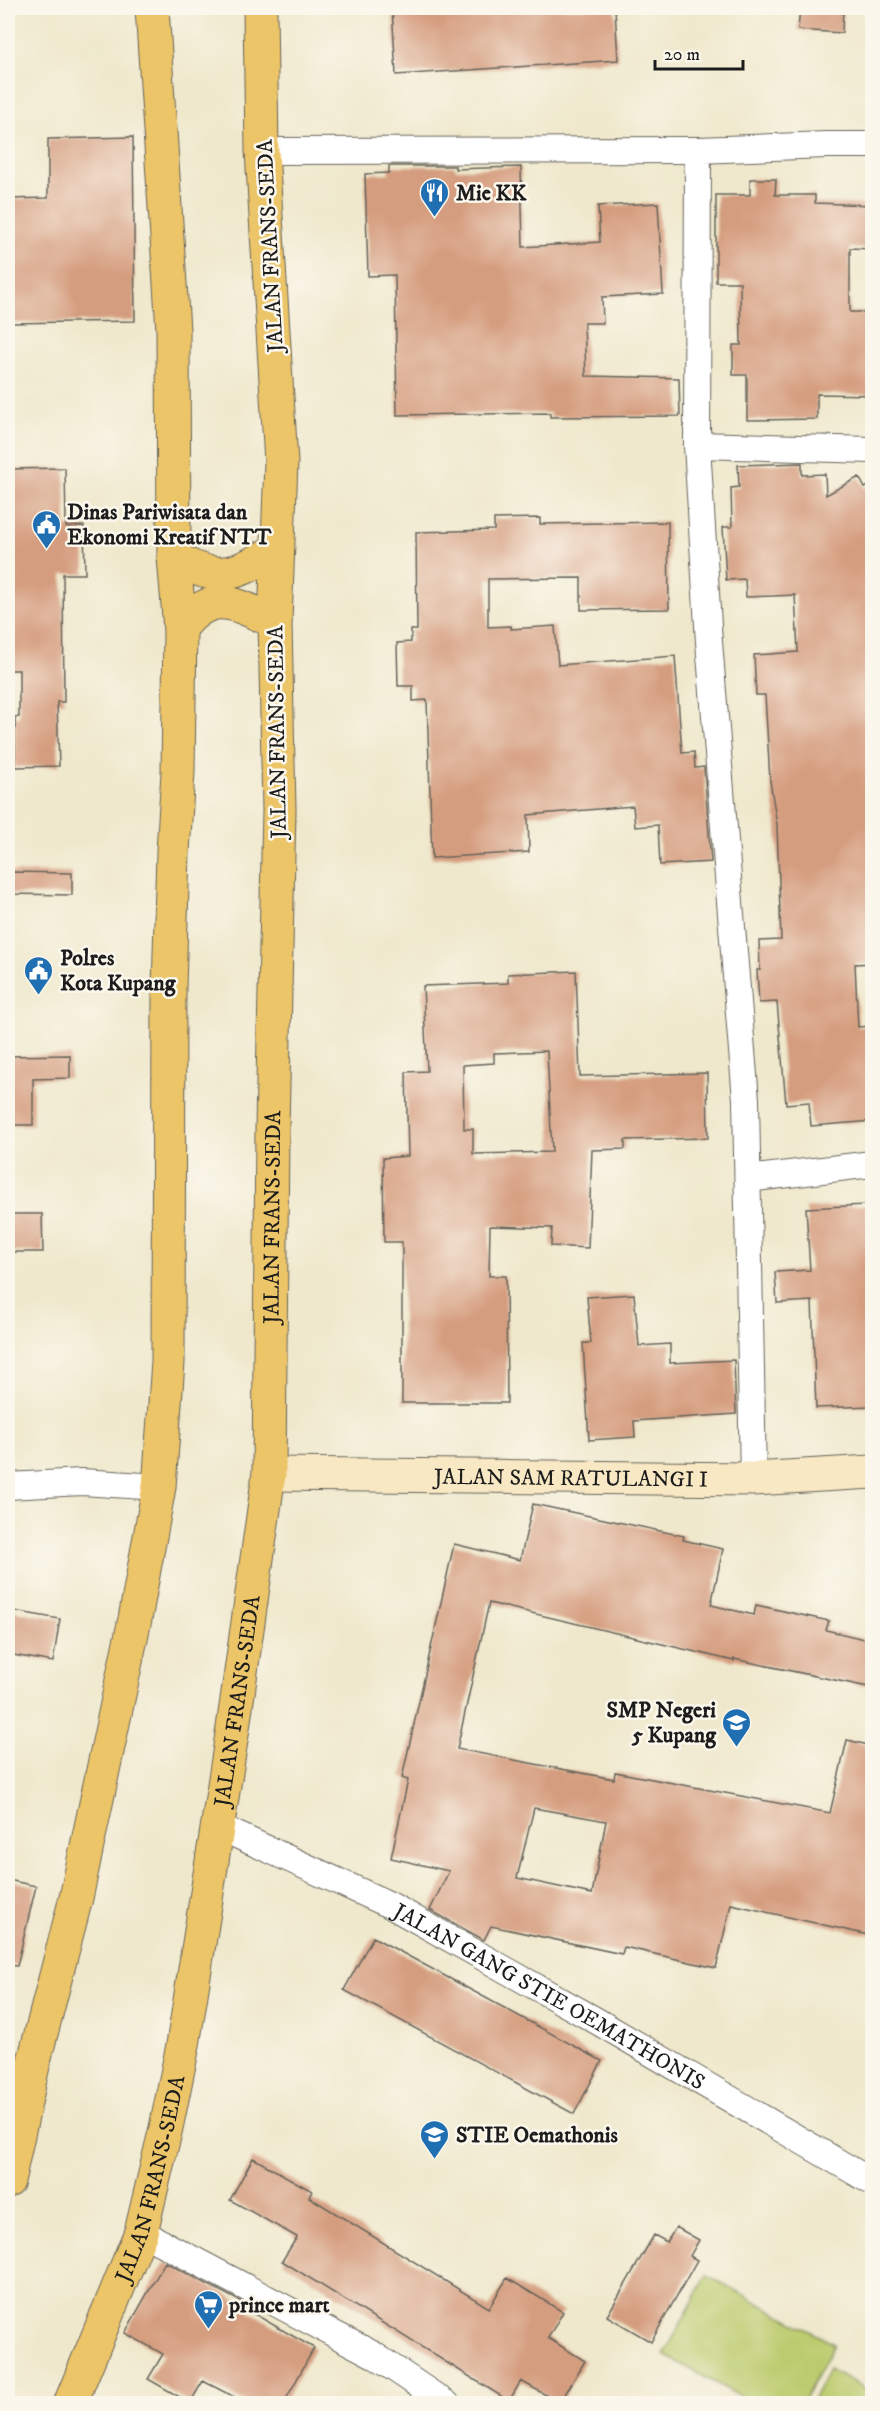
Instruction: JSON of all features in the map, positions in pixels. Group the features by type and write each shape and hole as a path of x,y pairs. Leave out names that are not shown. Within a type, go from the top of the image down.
{"main road":[{"path":"8,2181 34,2061 96,1810 135,1619 159,1487 168,1362 169,988 178,772 180,629 174,557 173,330 152,8"},
{"name":"JALAN FRANS-SEDA","path":"70,2403 141,2232 183,2045 269,1474 272,1129 279,810 275,622 281,462 262,151 260,8"},
{"path":"174,557 201,572 225,573 255,563 276,549"},
{"path":"180,629 191,614 208,604 226,603 244,608 275,622"},
{"name":"JALAN SAM RATULANGI I","path":"269,1474 753,1479 873,1472"}],"street":[{"path":"262,151 698,150 873,145"},
{"path":"698,150 697,445 709,642 746,1100 753,1479"},
{"path":"697,445 873,450"},
{"path":"748,1179 873,1164"},
{"path":"8,1486 82,1482 159,1487"},
{"name":"JALAN GANG STIE OEMATHONIS","path":"217,1826 390,1905 595,2020 873,2182"},
{"path":"141,2232 374,2355 418,2396 447,2403"}],"green space":[{"path":"707,2275 834,2344 802,2403 752,2403 664,2355"},
{"path":"829,2369 872,2392 872,2403 810,2403"}],"building":[{"path":"392,8 615,8 618,60 396,75"},
{"path":"800,8 843,8 842,33 798,30"},
{"path":"133,137 135,321 8,323 8,199 48,198 48,139"},
{"path":"389,166 455,166 455,169 521,167 523,247 600,242 598,206 658,203 663,294 602,297 603,323 584,323 586,376 679,378 680,416 550,417 550,413 397,415 395,275 368,276 365,174 389,173"},
{"path":"750,179 776,179 775,195 815,195 815,203 873,205 873,249 850,248 850,312 873,312 873,395 817,394 817,419 747,420 747,375 733,375 733,345 741,345 740,282 716,282 716,195 750,195"},
{"path":"802,463 802,475 825,474 826,495 859,477 865,488 873,484 873,963 855,964 858,1027 871,1026 873,1121 811,1126 809,1102 786,1104 777,1002 759,1003 757,970 760,970 759,941 781,940 777,825 770,781 765,695 756,695 754,655 798,652 795,595 746,597 745,579 726,580 723,527 732,527 731,488 739,487 738,465"},
{"path":"65,468 66,527 84,526 85,574 63,574 64,702 57,702 59,766 15,767 15,717 19,717 19,670 8,670 8,469"},
{"path":"540,518 540,524 668,522 669,609 581,610 581,578 488,579 488,627 511,626 511,629 555,626 558,665 675,656 682,753 694,752 695,768 704,767 711,862 660,865 658,825 635,827 633,806 528,815 529,852 432,858 427,700 413,701 413,686 398,686 397,643 411,642 411,630 417,630 416,532 494,530 494,519"},
{"path":"10,872 72,873 72,895 9,894"},
{"path":"576,971 580,1076 707,1073 708,1138 625,1140 625,1149 592,1150 588,1248 551,1246 552,1228 490,1226 489,1276 506,1276 507,1403 402,1403 402,1242 384,1242 383,1158 408,1156 406,1072 427,1071 423,986 508,983 508,974","holes":["547,1051 552,1152 473,1154 473,1129 464,1129 463,1065 494,1063 494,1053"]},
{"path":"70,1055 70,1078 33,1079 33,1125 8,1125 8,1056"},
{"path":"866,1205 867,1219 873,1219 873,1406 816,1408 812,1301 777,1303 775,1272 810,1270 806,1208"},
{"path":"8,1214 42,1214 43,1252 8,1252"},
{"path":"634,1294 639,1346 670,1344 670,1363 734,1360 736,1414 634,1421 635,1437 589,1440 583,1343 591,1343 587,1297"},
{"path":"533,1504 684,1536 683,1540 723,1549 711,1605 754,1615 756,1605 829,1621 826,1630 873,1641 873,1688 734,1659 734,1661 489,1603 457,1749 614,1779 615,1772 830,1813 847,1740 873,1746 873,1936 731,1904 716,1968 624,1947 622,1954 491,1926 484,1940 430,1910 449,1871 391,1858 408,1780 402,1778 454,1544 520,1560","holes":["534,1808 606,1821 592,1894 517,1878"]},
{"path":"8,1610 60,1619 53,1662 8,1654"},
{"path":"8,1880 36,1886 17,1966 8,1965"},
{"path":"373,1937 602,2061 574,2114 344,1990"},
{"path":"253,2158 312,2191 309,2197 489,2308 507,2278 563,2312 548,2338 585,2361 560,2403 521,2381 509,2401 282,2261 297,2237 230,2200"},
{"path":"676,2227 699,2240 690,2256 697,2260 651,2342 607,2316 654,2235 667,2242"},
{"path":"165,2262 251,2307 249,2311 314,2348 284,2403 246,2403 203,2381 190,2403 148,2379 163,2354 125,2333"}],"place":[{"name":"Mie KK","path":"435,218"},
{"name":"Dinas Pariwisata dan Ekonomi Kreatif NTT","path":"46,550"},
{"name":"Polres Kota Kupang","path":"39,996"},
{"name":"SMP Negeri 5 Kupang","path":"737,1748"},
{"name":"STIE Oemathonis","path":"435,2160"},
{"name":"prince mart","path":"208,2330"}]}
